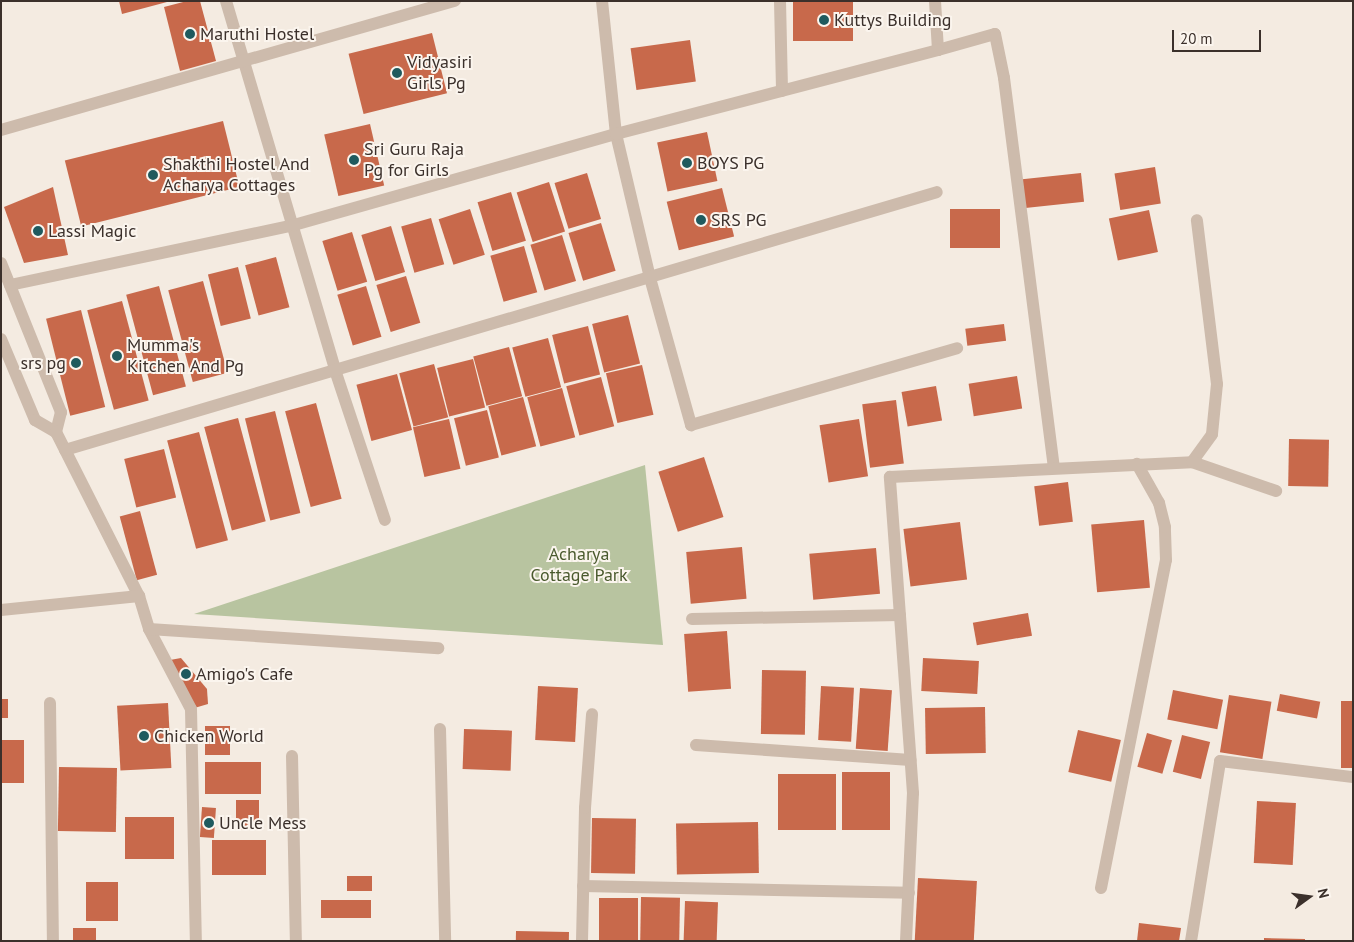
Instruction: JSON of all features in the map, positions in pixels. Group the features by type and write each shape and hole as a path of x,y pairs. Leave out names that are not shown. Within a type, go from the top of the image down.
{"street":[{"path":"226,1 294,225 335,370 385,520"},
{"path":"1,130 455,1"},
{"path":"602,1 616,134 650,278 691,426 957,348"},
{"path":"780,1 782,91"},
{"path":"935,1 938,50"},
{"path":"10,285 294,225 616,134 995,34 1004,78 1054,467"},
{"path":"65,450 937,192"},
{"path":"1192,462 1212,434 1217,384 1198,220"},
{"path":"1,263 61,412 56,432"},
{"path":"1,339 35,420 56,432 139,596 149,629 191,709 196,941"},
{"path":"906,941 913,793 890,477 1054,467 1192,462 1276,491"},
{"path":"1101,888 1166,560 1165,527 1159,503 1137,464"},
{"path":"1,610 139,596"},
{"path":"692,619 900,615"},
{"path":"149,629 438,648"},
{"path":"50,703 53,941"},
{"path":"582,941 584,808 592,714"},
{"path":"440,729 445,941"},
{"path":"696,745 910,760"},
{"path":"292,756 296,941"},
{"path":"1191,941 1220,761 1353,777"},
{"path":"583,886 909,893"}],"green space":[{"name":"Acharya Cottage Park","path":"645,465 663,645 194,614"}],"building":[{"path":"119,1 167,1 167,2 122,14"},
{"name":"Maruthi Hostel","path":"187,1 200,1 216,61 180,71 164,7"},
{"name":"Kuttys Building","path":"793,1 853,1 853,41 793,41"},
{"name":"Vidyasiri Girls Pg","path":"432,33 447,93 364,114 349,54"},
{"path":"690,40 696,82 636,90 631,48"},
{"name":"Shakthi Hostel And Acharya Cottages","path":"223,121 239,187 81,226 65,160"},
{"name":"Sri Guru Raja Pg for Girls","path":"370,124 384,185 338,196 324,135"},
{"name":"BOYS PG","path":"707,132 717,181 668,192 657,143"},
{"path":"1155,167 1161,204 1120,210 1115,173"},
{"path":"587,173 601,219 569,229 554,183"},
{"path":"1081,173 1084,202 1025,208 1022,179"},
{"path":"549,182 565,231 533,242 517,193"},
{"name":"Lassi Magic","path":"53,187 68,255 24,263 4,207"},
{"name":"SRS PG","path":"722,188 734,237 679,250 667,202"},
{"path":"511,192 526,241 492,251 478,202"},
{"path":"470,209 485,255 453,265 439,219"},
{"path":"950,209 1000,209 1000,248 950,248"},
{"path":"1149,210 1158,252 1118,261 1109,219"},
{"path":"431,218 444,264 414,273 401,227"},
{"path":"601,223 616,271 583,281 568,233"},
{"path":"391,226 405,272 375,281 361,235"},
{"path":"352,232 367,282 338,291 322,241"},
{"path":"562,235 576,281 544,291 530,245"},
{"path":"524,246 537,292 504,302 490,256"},
{"path":"276,257 289,307 259,316 245,265"},
{"path":"238,267 251,318 221,326 208,274"},
{"path":"406,276 420,323 391,332 376,285"},
{"path":"203,281 228,373 193,382 168,290"},
{"path":"159,286 186,386 153,395 126,295"},
{"path":"366,286 381,337 353,345 337,295"},
{"name":"Mumma's Kitchen And Pg","path":"122,301 149,400 114,410 87,310"},
{"name":"srs pg","path":"81,310 105,407 70,416 46,319"},
{"path":"628,315 640,364 604,372 592,324"},
{"path":"1004,324 1006,341 967,346 965,329"},
{"path":"588,326 600,375 564,383 552,335"},
{"path":"548,338 561,387 525,397 512,348"},
{"path":"509,347 522,396 486,406 473,357"},
{"path":"473,359 485,408 449,416 437,368"},
{"path":"434,364 448,417 413,426 399,373"},
{"path":"642,365 653,415 617,423 606,373"},
{"path":"397,374 412,430 371,441 356,385"},
{"path":"1017,376 1022,409 974,416 969,384"},
{"path":"601,377 614,426 579,436 566,386"},
{"path":"936,386 942,420 908,427 902,392"},
{"path":"562,388 575,437 540,447 527,397"},
{"path":"523,397 536,446 501,456 488,406"},
{"path":"896,400 904,464 870,468 862,404"},
{"path":"316,403 342,499 311,507 285,411"},
{"path":"487,410 499,458 466,466 454,418"},
{"path":"275,411 300,513 270,520 245,418"},
{"path":"238,418 266,521 232,530 204,427"},
{"path":"449,419 460,469 424,477 413,427"},
{"path":"859,419 868,476 829,483 819,425"},
{"path":"199,432 228,540 196,549 167,441"},
{"path":"1289,439 1329,440 1328,487 1288,486"},
{"path":"164,449 176,498 136,507 124,459"},
{"path":"704,457 723,517 678,532 658,472"},
{"path":"1068,482 1073,522 1039,526 1034,486"},
{"path":"140,511 157,575 137,580 120,516"},
{"path":"1144,520 1150,588 1097,592 1091,525"},
{"path":"960,522 967,580 910,587 903,529"},
{"path":"742,547 747,599 691,604 686,552"},
{"path":"876,548 880,594 813,600 809,554"},
{"path":"1028,613 1032,636 977,645 973,623"},
{"path":"727,631 731,689 688,692 684,634"},
{"name":"Amigo's Cafe","path":"181,658 207,689 208,704 191,709 170,660"},
{"path":"923,658 979,661 977,694 921,691"},
{"path":"762,670 806,671 805,735 761,734"},
{"path":"538,686 578,688 575,742 535,740"},
{"path":"821,686 854,688 851,742 818,740"},
{"path":"860,688 892,690 888,751 856,749"},
{"path":"1173,690 1223,700 1217,729 1167,719"},
{"path":"1280,694 1320,702 1317,719 1277,711"},
{"path":"1229,695 1271,702 1262,759 1220,752"},
{"path":"1,699 8,699 8,718 1,718"},
{"path":"1341,701 1353,701 1353,768 1341,768"},
{"name":"Chicken World","path":"168,703 171,768 120,771 117,706"},
{"path":"985,707 986,753 926,754 925,708"},
{"path":"205,726 230,726 230,755 205,755"},
{"path":"464,729 512,731 511,771 463,769"},
{"path":"1078,730 1121,740 1111,782 1068,772"},
{"path":"1147,733 1172,740 1162,774 1137,767"},
{"path":"1182,735 1210,742 1201,779 1173,772"},
{"path":"1,740 24,740 24,783 1,783"},
{"path":"205,762 261,762 261,794 205,794"},
{"path":"59,767 117,768 116,832 58,831"},
{"path":"842,772 890,772 890,830 842,830"},
{"path":"778,774 836,774 836,830 778,830"},
{"path":"236,800 259,800 259,830 236,830"},
{"path":"1257,801 1296,803 1293,865 1254,863"},
{"name":"Uncle Mess","path":"202,807 216,808 214,838 200,837"},
{"path":"125,817 174,817 174,859 125,859"},
{"path":"592,818 636,819 635,874 591,873"},
{"path":"758,822 759,873 677,874 676,823"},
{"path":"212,840 266,840 266,875 212,875"},
{"path":"347,876 372,876 372,891 347,891"},
{"path":"918,878 977,881 974,941 915,940"},
{"path":"86,882 118,882 118,921 86,921"},
{"path":"641,897 680,898 679,941 640,941"},
{"path":"599,898 638,898 638,941 599,941"},
{"path":"321,900 371,900 371,918 321,918"},
{"path":"685,901 718,902 717,941 684,941"},
{"path":"1139,923 1181,928 1179,941 1137,941"},
{"path":"73,928 96,928 96,941 73,941"},
{"path":"516,931 569,932 569,941 516,941"},
{"path":"1264,938 1305,939 1305,941 1264,941"}],"place":[{"name":"Kuttys Building","path":"824,20"},
{"name":"Maruthi Hostel","path":"190,34"},
{"name":"Vidyasiri Girls Pg","path":"397,73"},
{"name":"Sri Guru Raja Pg for Girls","path":"354,160"},
{"name":"BOYS PG","path":"687,163"},
{"name":"Shakthi Hostel And Acharya Cottages","path":"153,175"},
{"name":"SRS PG","path":"701,220"},
{"name":"Lassi Magic","path":"38,231"},
{"name":"Mumma's Kitchen And Pg","path":"117,356"},
{"name":"srs pg","path":"76,363"},
{"name":"Amigo's Cafe","path":"186,674"},
{"name":"Chicken World","path":"144,736"},
{"name":"Uncle Mess","path":"209,823"}]}
